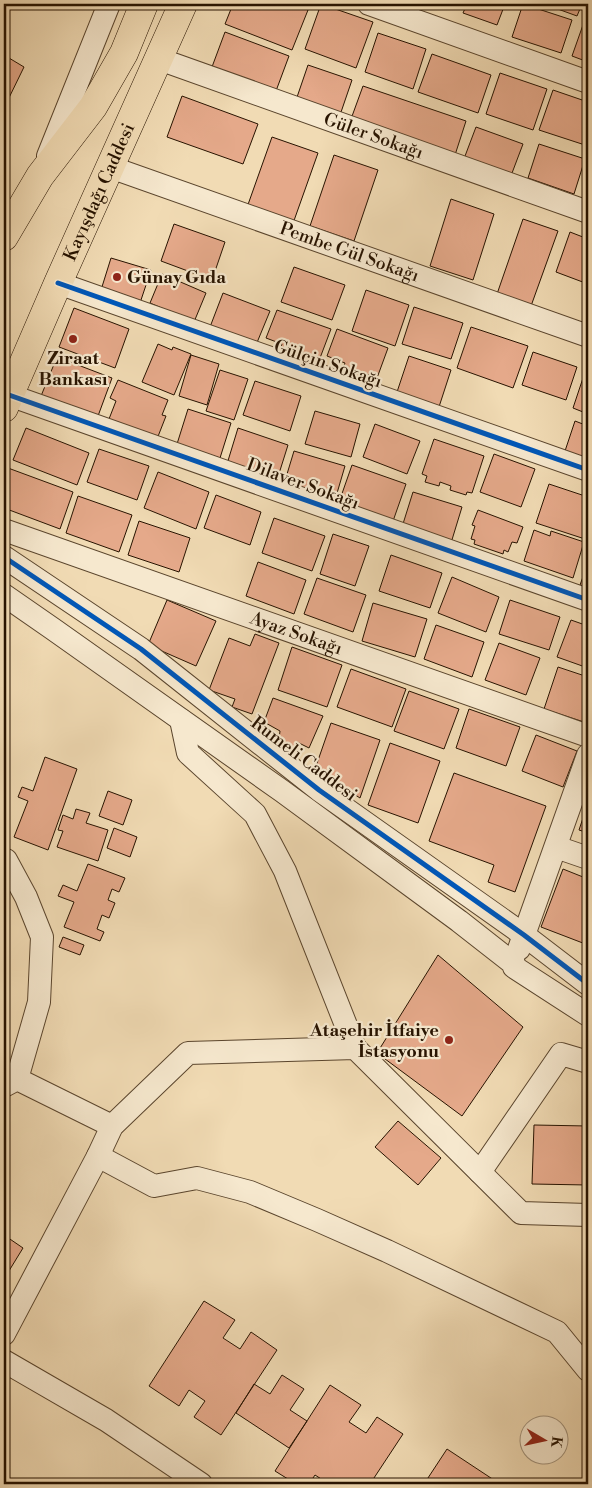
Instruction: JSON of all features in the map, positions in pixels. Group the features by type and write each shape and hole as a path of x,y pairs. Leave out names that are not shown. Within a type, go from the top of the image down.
{"main road":[{"path":"4,238 40,176 93,107 124,53 144,4"},
{"name":"Kayışdağı Caddesi","path":"6,401 183,4"}],"street":[{"path":"40,176 109,4"},
{"path":"369,4 588,82"},
{"name":"Güler Sokağı","path":"159,59 588,212"},
{"name":"Pembe Gül Sokağı","path":"110,167 588,336"},
{"name":"Gülçin Sokağı","path":"58,283 588,470"},
{"name":"Dilaver Sokağı","path":"6,401 588,600"},
{"name":"Ayaz Sokağı","path":"4,530 588,736"},
{"name":"Rumeli Caddesi","path":"4,557 141,649 319,790 524,935 588,984"},
{"path":"4,595 459,921 514,964 514,967 588,1016"},
{"path":"181,720 188,753 255,814 285,871 355,1048 521,1213 588,1216"},
{"path":"514,964 588,755"},
{"path":"556,847 588,858"},
{"path":"6,860 26,897 42,937 39,1002 10,1082 112,1126"},
{"path":"4,1334 112,1126 188,1053 355,1048"},
{"path":"480,1172 561,1054 588,1062"},
{"path":"98,1156 154,1186 197,1178 250,1192 317,1220 387,1251 557,1332 588,1370"},
{"path":"7,1370 106,1420 196,1483"}],"building":[{"path":"233,4 293,4 308,10 292,50 225,24"},
{"path":"321,4 373,22 356,68 305,49"},
{"path":"467,4 505,4 497,25 463,13"},
{"path":"523,4 572,20 561,53 512,37"},
{"path":"544,4 582,4 577,16"},
{"path":"584,22 588,24 588,62 572,56"},
{"path":"225,32 289,56 273,99 209,75"},
{"path":"378,33 426,49 413,89 365,72"},
{"path":"432,54 491,75 478,113 418,92"},
{"path":"4,55 24,67 4,108"},
{"path":"308,65 352,80 339,118 295,103"},
{"path":"500,73 547,89 533,130 486,114"},
{"path":"363,86 466,121 455,155 351,119"},
{"path":"553,90 588,102 588,146 539,130"},
{"path":"182,96 258,124 243,164 167,137"},
{"path":"476,127 523,144 509,181 462,164"},
{"path":"272,137 318,153 291,229 245,213"},
{"path":"539,144 585,159 574,194 528,178"},
{"path":"334,155 378,170 354,241 310,226"},
{"path":"451,199 494,214 473,280 430,266"},
{"path":"523,219 558,231 531,306 497,294"},
{"path":"174,224 225,242 212,280 161,261"},
{"path":"570,232 588,239 588,284 556,272"},
{"path":"111,258 151,270 140,303 101,290"},
{"path":"294,267 345,285 332,320 281,302"},
{"path":"162,274 206,293 194,322 150,303"},
{"path":"366,290 409,305 395,346 352,331"},
{"path":"223,293 270,311 256,345 210,327"},
{"path":"414,307 463,323 451,359 402,344"},
{"path":"74,308 129,329 115,368 59,347"},
{"path":"277,310 331,329 320,358 301,352 299,359 279,352 282,344 266,338"},
{"path":"471,327 528,346 513,388 457,368"},
{"path":"337,329 388,348 377,378 361,372 357,379 341,373 345,363 327,356"},
{"path":"158,344 172,350 173,347 191,354 174,395 142,382"},
{"path":"533,352 577,367 566,400 522,385"},
{"path":"191,355 219,364 207,405 179,396"},
{"path":"409,356 451,370 437,413 395,398"},
{"path":"57,357 112,378 98,416 41,396"},
{"path":"586,369 588,370 588,414 573,408"},
{"path":"220,370 248,379 234,420 206,411"},
{"path":"118,380 168,400 162,415 166,416 157,439 109,419 116,401 110,398"},
{"path":"255,381 301,396 290,431 243,415"},
{"path":"188,409 231,423 220,458 177,444"},
{"path":"315,411 360,424 351,457 305,444"},
{"path":"575,421 588,426 588,463 564,454"},
{"path":"375,424 420,441 407,474 363,457"},
{"path":"26,428 89,453 77,485 13,460"},
{"path":"238,428 288,445 277,480 227,464"},
{"path":"434,439 484,456 472,493 467,492 466,495 450,490 451,486 440,482 439,486 425,482 427,476 422,474"},
{"path":"99,449 149,466 137,500 87,482"},
{"path":"294,451 345,466 335,500 284,484"},
{"path":"494,454 535,469 521,507 480,492"},
{"path":"352,465 406,484 392,524 338,505"},
{"path":"8,468 73,492 60,529 4,508 4,479"},
{"path":"158,472 209,492 196,529 144,508"},
{"path":"549,484 588,497 588,540 536,523"},
{"path":"413,492 462,507 451,543 402,527"},
{"path":"216,495 261,512 250,545 204,528"},
{"path":"78,496 132,515 119,552 66,533"},
{"path":"478,510 523,527 517,543 512,542 508,552 504,550 503,554 474,544 475,540 471,539 475,526 472,525"},
{"path":"274,518 325,536 312,571 262,553"},
{"path":"139,521 190,538 179,572 128,555"},
{"path":"534,530 550,536 551,531 584,542 573,578 524,561"},
{"path":"333,534 369,546 355,586 320,574"},
{"path":"391,555 442,573 430,608 379,591"},
{"path":"258,562 306,580 294,614 246,596"},
{"path":"588,563 588,588 580,585"},
{"path":"452,577 499,597 486,632 438,613"},
{"path":"317,578 366,595 353,632 304,614"},
{"path":"167,600 216,621 196,666 148,645"},
{"path":"510,600 560,617 549,650 499,634"},
{"path":"373,603 427,619 415,657 362,641"},
{"path":"571,620 588,626 588,668 557,657"},
{"path":"436,625 484,642 472,677 424,659"},
{"path":"255,634 279,643 252,714 232,707 235,699 209,690 229,638 250,646"},
{"path":"499,643 540,658 526,695 485,680"},
{"path":"292,647 342,665 327,707 278,690"},
{"path":"558,667 588,677 588,710 584,722 544,709"},
{"path":"351,669 406,689 392,727 337,707"},
{"path":"409,691 459,709 444,749 394,731"},
{"path":"273,698 323,716 309,748 297,742 294,749 279,739 280,731 264,722"},
{"path":"469,709 520,727 506,766 456,748"},
{"path":"331,723 380,740 360,798 315,769"},
{"path":"536,735 577,751 563,787 522,771"},
{"path":"390,743 440,761 418,823 368,805"},
{"path":"45,757 77,769 48,850 14,837 28,801 18,797 22,787 33,791"},
{"path":"454,773 546,806 515,892 488,882 494,865 429,841"},
{"path":"108,791 132,800 123,825 99,816"},
{"path":"588,806 588,833 579,830"},
{"path":"76,809 90,813 86,823 108,830 98,861 57,847 63,831 58,830 63,815 73,819"},
{"path":"114,828 137,837 130,857 107,848"},
{"path":"88,864 125,878 119,892 112,889 108,900 115,903 109,918 102,915 97,929 104,932 100,941 64,927 74,902 58,896 63,885 77,891"},
{"path":"563,869 588,879 588,945 541,927"},
{"path":"63,937 84,945 80,955 59,947"},
{"name":"Ataşehir İtfaiye İstasyonu","path":"438,955 523,1027 462,1116 377,1053"},
{"path":"398,1121 441,1158 418,1185 375,1147"},
{"path":"534,1125 588,1126 588,1185 532,1184"},
{"path":"4,1235 23,1248 4,1279"},
{"path":"204,1301 235,1320 223,1338 240,1349 251,1332 277,1350 221,1435 194,1417 205,1401 189,1390 179,1406 149,1386"},
{"path":"282,1375 304,1389 290,1410 307,1421 289,1448 236,1413 254,1384 270,1394"},
{"path":"330,1385 361,1405 349,1422 366,1433 377,1417 403,1434 370,1484 329,1484 315,1475 309,1484 296,1484 275,1471"},
{"path":"447,1449 500,1484 424,1484"}],"cycle path":[{"path":"58,283 588,470"},
{"path":"9,395 588,600"},
{"path":"4,557 141,649 319,790 524,935 588,984"}],"place":[{"name":"Günay Gıda","path":"117,277"},
{"name":"Ziraat Bankası","path":"73,339"},
{"name":"Ataşehir İtfaiye İstasyonu","path":"449,1040"}]}
